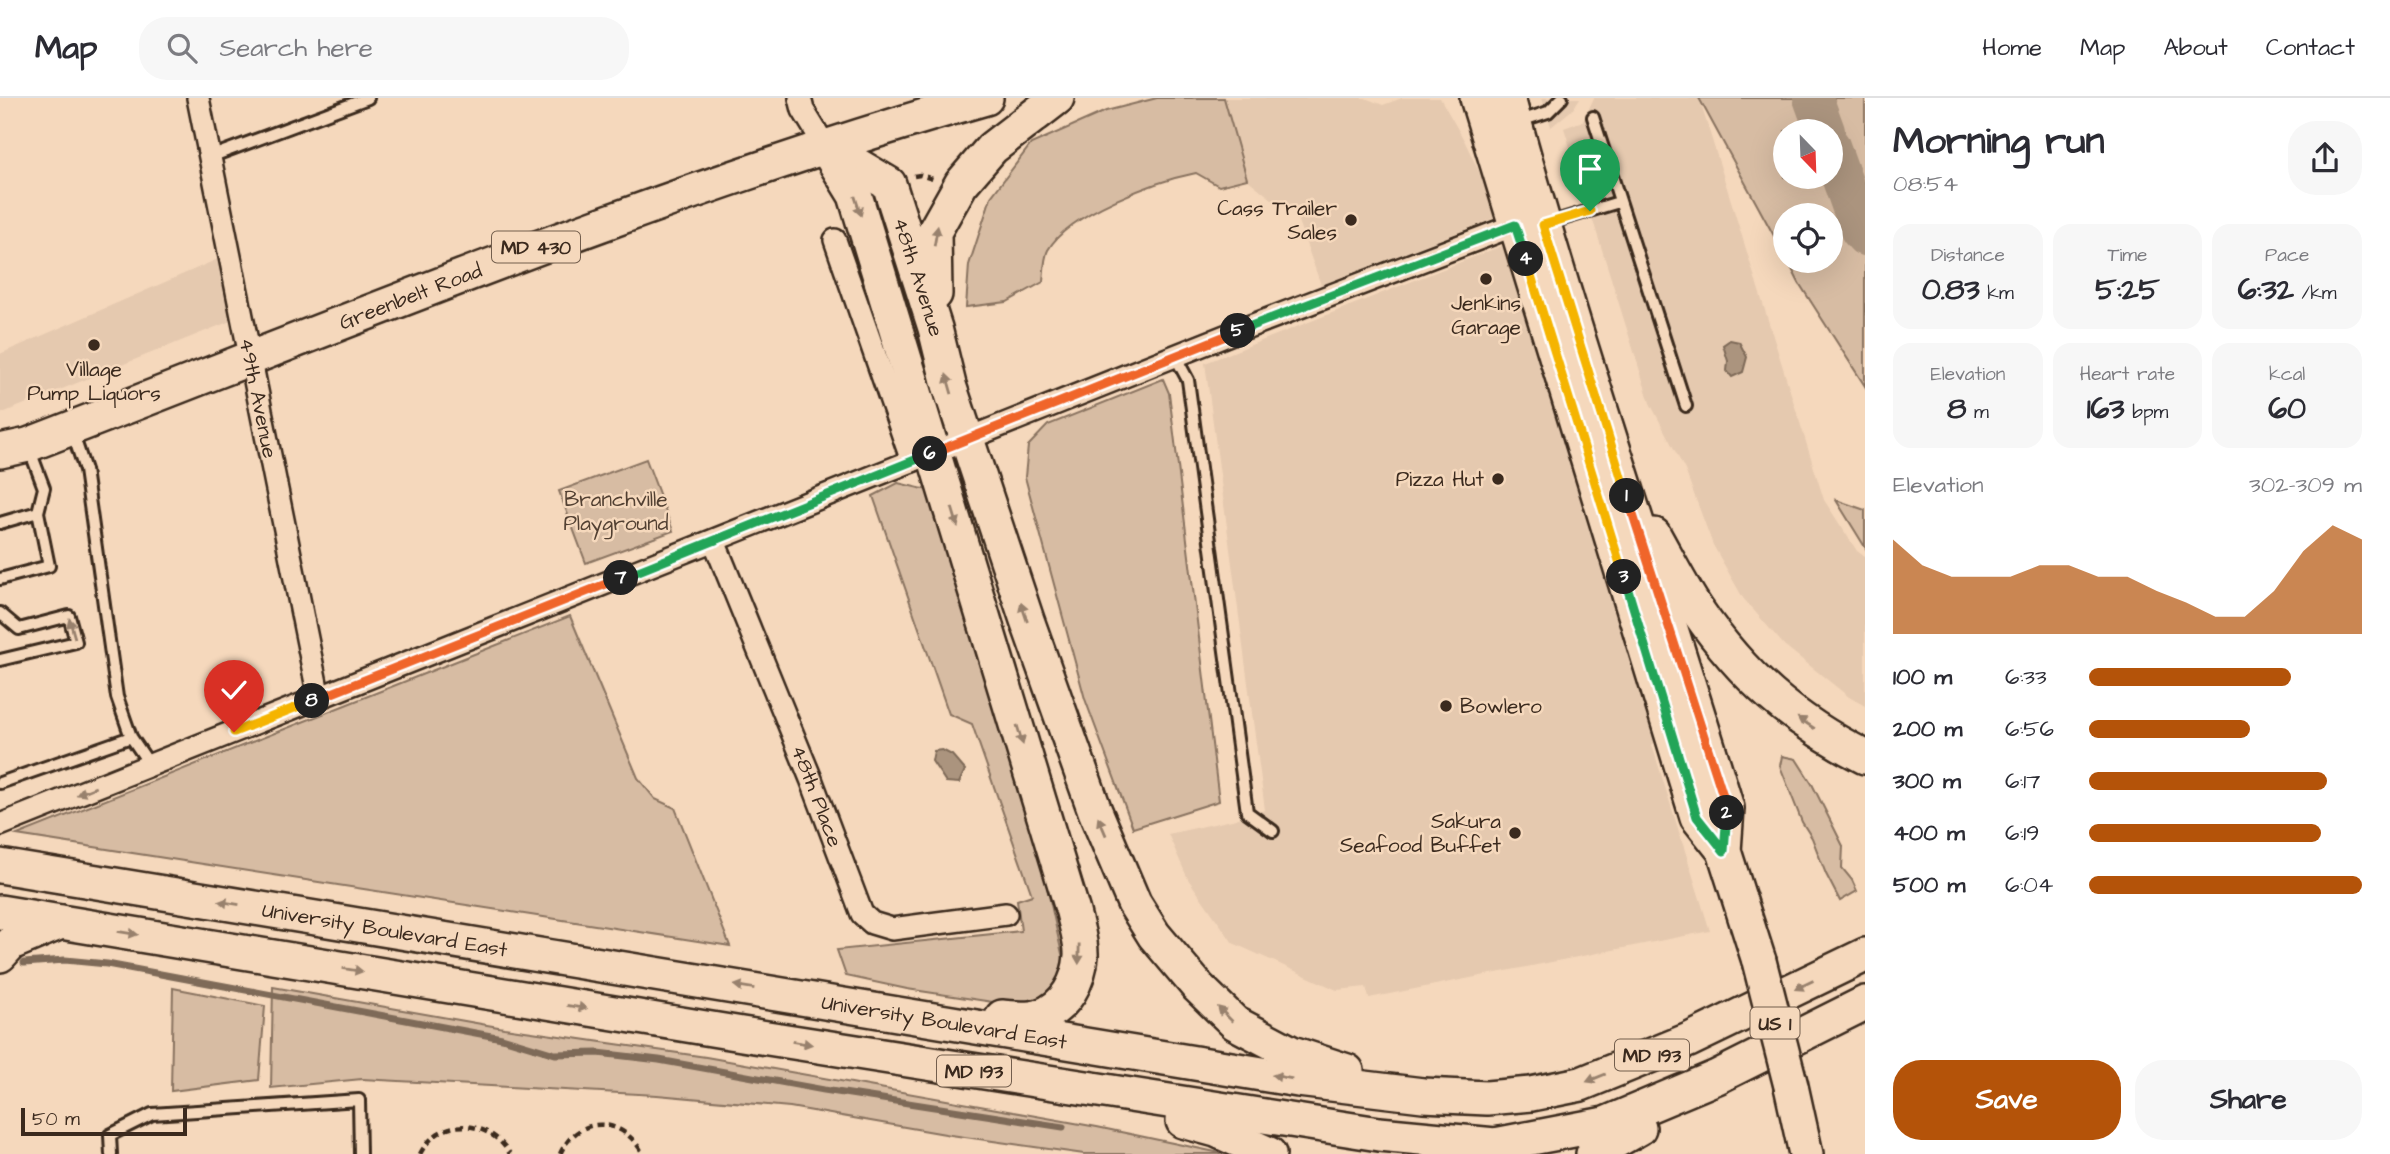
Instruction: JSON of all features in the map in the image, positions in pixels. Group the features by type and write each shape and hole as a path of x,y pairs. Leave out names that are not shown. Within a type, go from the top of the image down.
{"main road":[{"name":"Greenbelt Road","path":"14,448 251,360 556,239 825,146 986,98"},
{"path":"935,328 934,232 961,184 992,148 1057,98"},
{"path":"1464,98 1503,118"},
{"name":"US 1","path":"1478,98 1503,118 1529,225 1697,817 1724,851 1759,961 1807,1154"},
{"name":"48th Avenue","path":"825,146 889,184 935,328 949,385 1027,620 1096,811 1134,903 1154,935 1198,987 1235,1023 1292,1053 1423,1095"},
{"name":"48th Avenue","path":"825,146 855,195 923,457 1073,912 1082,954 1074,986 1059,1005 1040,1016 1022,1018 971,1015 841,1003"},
{"name":"US 1","path":"1529,225 1625,489 1727,808 1724,851"},
{"name":"MD 430","path":"0,466 14,448"},
{"path":"1625,489 1696,609 1753,680 1796,717 1865,757"},
{"name":"University Boulevard East","path":"0,866 1298,1080 1423,1095 1487,1098 1531,1094 1581,1084 1689,1040 1865,955"},
{"name":"MD 193","path":"0,912 1379,1134 1495,1145 1605,1124 1717,1077 1865,1003"},
{"path":"0,955 11,943 61,922"},
{"path":"1592,1154 1865,1010"},
{"path":"997,1074 1216,1129 1269,1154"}],"street":[{"name":"49th Avenue","path":"198,98 319,698"},
{"name":"48th Avenue","path":"800,98 803,110 825,146"},
{"path":"0,825 1240,330 1529,225"},
{"path":"835,240 923,457"},
{"name":"48th Place","path":"714,541 811,779 862,914 872,923 892,929 1006,914"}],"lane":[{"path":"210,157 368,98"},
{"path":"1503,118 1548,112 1562,98"},
{"path":"1593,117 1686,406"},
{"path":"1529,225 1619,202"},
{"path":"1175,356 1188,380 1247,812 1273,831"},
{"path":"71,429 85,470 117,697 131,737 150,765"},
{"path":"0,579 49,566 38,512 44,488 14,448"},
{"path":"0,523 38,512"},
{"path":"0,613 19,629 69,616 76,642 0,660"},
{"path":"0,783 131,737"},
{"path":"111,1154 110,1135 152,1114 359,1100 360,1154"}],"path":[{"path":"904,180 920,175 947,183"},
{"path":"560,1154 569,1139 581,1129 596,1125 625,1131 643,1154"},
{"path":"420,1154 432,1138 461,1126 477,1127 492,1133 510,1154"}],"shaded area":[{"path":"1224,98 1365,98 1383,105 1402,98 1440,98 1464,140 1500,216 1321,285 1294,210 1273,200 1247,179"},
{"path":"1542,98 1580,98 1573,109 1551,127"},
{"path":"1594,98 1699,98 1824,500 1857,551 1865,557 1865,706 1849,697 1784,645 1743,598 1713,545 1685,470 1650,403 1564,128 1583,121"},
{"path":"1509,243 1658,738 1652,745 1710,931 1369,998 1366,987 1337,990 1233,943 1188,879 1168,834 1265,810 1205,363"},
{"path":"241,249 253,312 0,414 0,354"},
{"path":"1730,340 1739,342 1747,357 1743,372 1732,377 1727,371 1728,361 1723,345"},
{"path":"942,750 952,755 965,770 959,783 946,782 932,761 934,751"}],"green space":[{"path":"1157,98 1224,98 1247,179 1219,186 1196,173 1159,183 1115,201 1074,223 1059,236 1048,250 1043,282 1007,302 966,307 969,265 991,197 1031,144 1106,111"},
{"path":"1699,98 1865,98 1865,386 1794,273 1843,273 1843,203 1773,203 1773,234"},
{"path":"1163,379 1169,393 1219,801 1133,828 1085,699 1025,477 1028,446 1048,425"},
{"name":"Branchville Playground","path":"646,459 673,531 586,563 559,491"},
{"path":"898,483 932,491 981,669 1032,819 1064,963 1062,976 1047,995 1019,1006 907,989 846,976 837,950 1021,931 1017,900 1032,895 972,724 949,714 873,496"},
{"path":"1836,500 1865,510 1865,547"},
{"path":"570,616 638,778 655,799 675,808 730,946 17,835"},
{"path":"1782,756 1796,759 1812,784 1843,846 1842,868 1857,891 1840,901 1802,822 1780,766"},
{"path":"273,987 504,1028 706,1057 1097,1127 1225,1154 1084,1154 951,1135 790,1107 657,1095 362,1079 271,1088"},
{"path":"173,988 265,1006 259,1080 171,1091"}],"waterway":[{"path":"1813,98 1821,119"},
{"path":"1843,182 1860,230 1865,236"},
{"path":"24,963 65,960 107,964 502,1038 555,1054 598,1053 659,1060 824,1090 1063,1127"}],"place":[{"name":"Cass Trailer Sales","path":"1351,220"},
{"name":"Jenkins Garage","path":"1486,279"},
{"name":"Village Pump Liquors","path":"94,345"},
{"name":"Pizza Hut","path":"1498,479"},
{"name":"Bowlero","path":"1446,706"},
{"name":"Sakura Seafood Buffet","path":"1515,833"}],"route":[{"path":"234,732 1240,330 1515,225 1697,817 1724,851 1727,808 1543,225 1590,211"}]}
